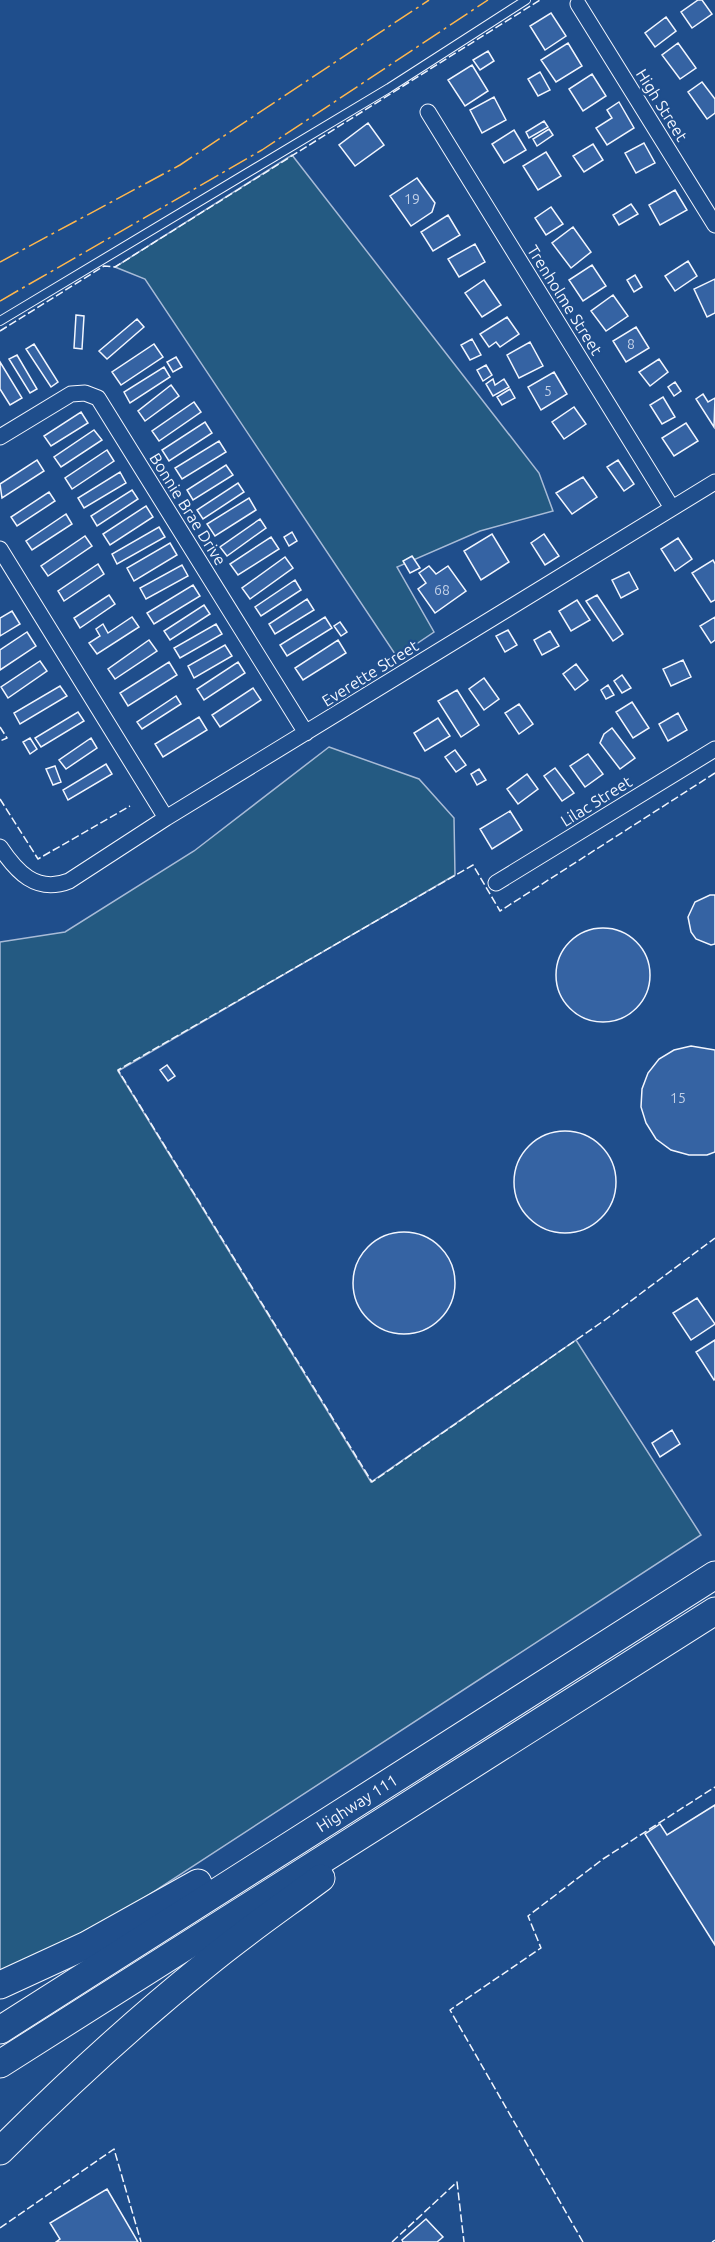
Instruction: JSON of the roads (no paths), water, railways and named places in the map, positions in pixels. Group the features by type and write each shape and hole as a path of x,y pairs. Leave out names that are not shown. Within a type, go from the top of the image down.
{"highway":[{"name":"Highway 111","path":"0,2030 715,1575"},
{"path":"0,1985 87,1945 164,1904 593,1646 662,1609"},
{"name":"Highway 111","path":"0,2064 715,1611"},
{"path":"0,2151 99,2056 205,1965 424,1803 480,1770 507,1742"}],"street":[{"name":"High Street","path":"578,4 715,225"},
{"name":"Trenholme Street","path":"428,111 672,508"},
{"name":"Bonnie Brae Drive","path":"0,437 71,394 85,393 98,398 306,734"},
{"name":"Everette Street","path":"0,847 19,872 42,883 54,885 69,881 715,482"},
{"path":"0,549 166,819"},
{"name":"Lilac Street","path":"496,883 715,749"}],"lane":[{"path":"0,321 388,88 526,0"}]}
